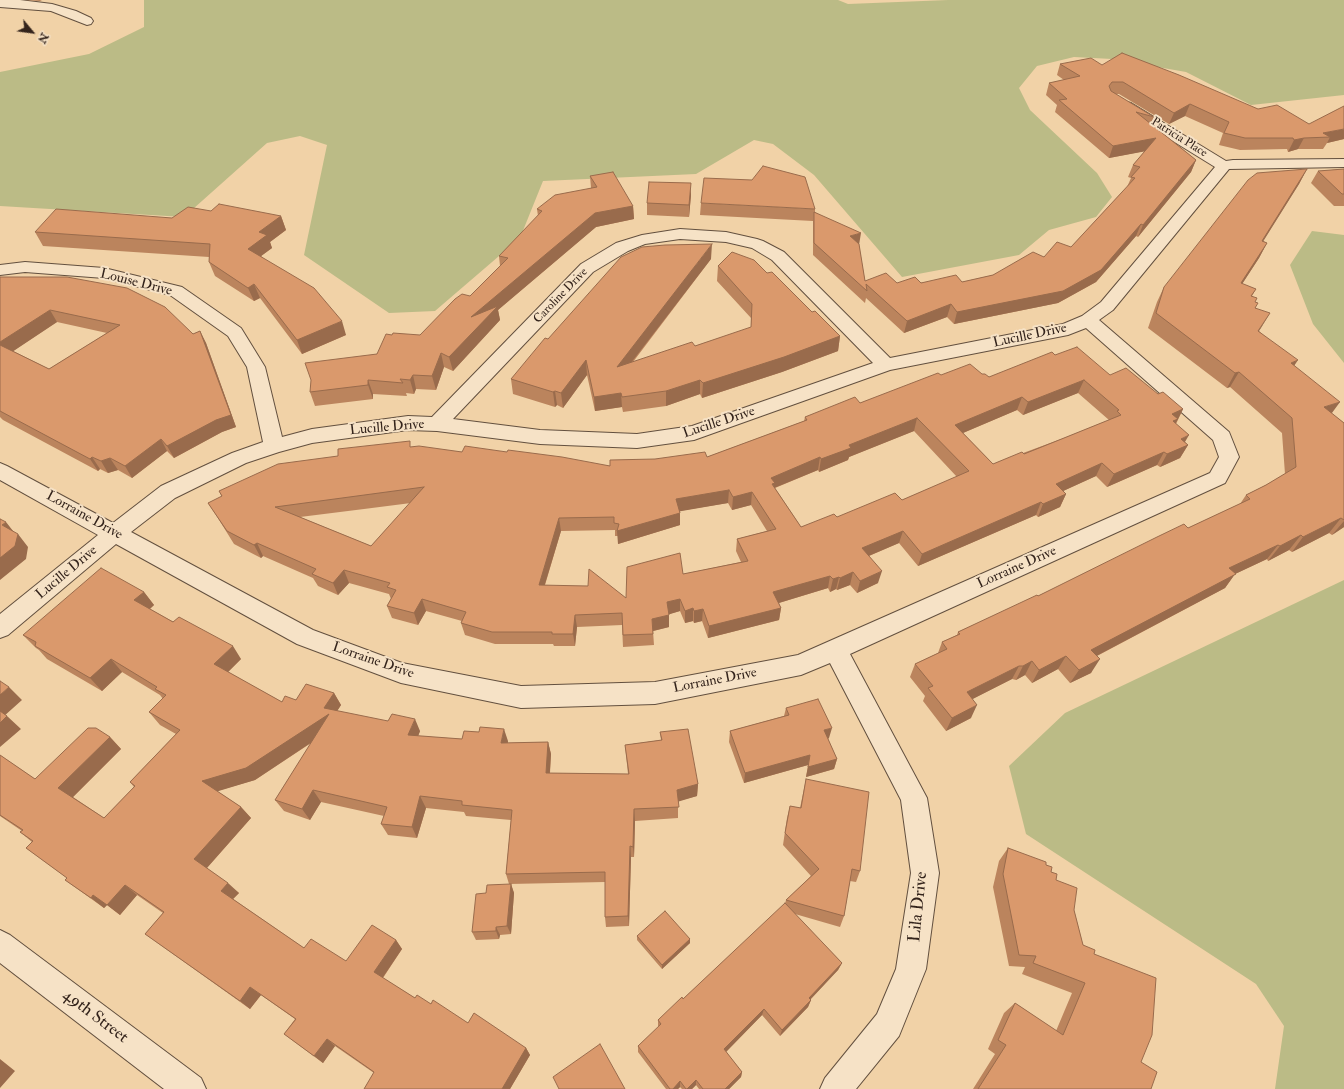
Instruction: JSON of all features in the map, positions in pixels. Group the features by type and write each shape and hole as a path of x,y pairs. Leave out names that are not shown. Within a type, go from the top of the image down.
{"street":[{"path":"0,3 52,8 72,14 87,21"},
{"name":"Patricia Place","path":"1113,98 1224,166"},
{"path":"1224,166 1233,164 1344,163"},
{"name":"Lucille Drive","path":"0,628 115,533 168,492 238,458 274,446 312,436 408,423 438,424 540,438 637,441 671,437 694,433 886,366 1068,329 1088,320 1107,306 1224,166"},
{"name":"Caroline Drive","path":"438,424 588,268 622,247 642,240 680,234 726,237 757,244 778,256 886,366"},
{"name":"Louise Drive","path":"0,270 25,267 104,273 176,291 235,332 256,367 274,446"},
{"name":"Lorraine Drive","path":"0,471 305,637 401,673 521,697 655,693 801,665 1218,478 1229,458 1222,437 1088,320"},
{"name":"Lila Drive","path":"835,650 914,798 925,873 911,969 888,1025 836,1089"},
{"name":"49th Street","path":"0,945 190,1089"}],"green space":[{"path":"144,0 838,0 848,4 948,0 1344,0 1344,95 1251,105 1186,72 1112,59 1074,57 1037,66 1019,88 1030,110 1097,173 1112,197 1096,217 1049,230 1019,255 902,277 814,175 773,144 754,140 696,174 543,181 520,238 435,311 389,313 304,255 327,145 300,136 267,143 184,217 0,206 0,72 89,54 144,27"},
{"path":"1312,231 1344,235 1344,363 1313,324 1290,265"},
{"path":"1344,580 1344,1089 1275,1089 1284,1026 1256,984 1026,834 1009,766 1065,713"}],"building":[{"path":"1122,53 1179,75 1258,109 1277,105 1309,124 1344,106 1344,129 1323,133 1330,137 1294,140 1293,138 1245,138 1224,133 1229,122 1190,104 1174,113 1123,82 1112,82 1109,86 1111,91 1154,117 1136,112 1196,160 1143,225 1141,224 1101,270 1063,291 957,312 951,304 907,321 866,284 867,291 814,243 814,212 861,233 850,236 859,244 865,281 886,273 897,283 915,277 921,283 956,275 962,282 993,275 1033,252 1044,257 1057,242 1071,247 1135,178 1131,177 1140,167 1133,165 1156,138 1113,146 1059,100 1067,99 1049,83 1080,76 1060,64 1091,58 1102,65"},
{"path":"763,166 805,177 815,209 701,203 704,178 752,180"},
{"path":"1307,169 1262,241 1267,243 1241,283 1256,289 1251,296 1257,298 1255,302 1258,303 1255,308 1270,313 1258,331 1298,360 1291,363 1340,402 1324,407 1344,423 1344,520 1341,518 1303,537 1301,535 1280,546 1278,545 1229,568 1236,574 1091,650 1100,659 1079,670 1066,656 1039,670 1032,661 967,692 977,705 952,718 928,688 933,686 915,664 947,649 942,642 960,634 958,632 1037,595 1038,596 1184,524 1188,528 1250,499 1246,495 1296,467 1292,418 1239,372 1235,373 1156,313 1164,287 1248,180 1257,173"},
{"path":"1344,169 1344,194 1342,194 1318,171"},
{"path":"613,172 633,206 595,213 471,317 498,306 449,357 441,353 432,376 413,375 410,380 400,379 403,383 368,380 368,385 310,392 311,380 305,363 377,354 386,334 392,335 393,333 420,335 455,299 462,294 470,296 508,258 499,256 542,211 537,209 555,195 597,187 590,176"},
{"path":"649,182 691,183 689,205 647,203"},
{"path":"219,204 281,216 259,232 267,235 248,249 314,288 342,321 297,340 254,284 248,288 209,262 210,244 35,232 56,209 172,218 188,207 211,211"},
{"path":"712,244 617,367 692,342 695,346 751,327 752,304 718,266 732,252 754,260 767,273 772,272 812,312 815,311 840,336 784,357 703,383 700,380 666,391 622,397 621,393 594,397 586,360 561,393 511,379 545,338 548,339 621,257 642,247"},
{"path":"0,277 67,277 127,288 165,307 193,334 200,331 231,415 216,420 167,446 161,439 125,466 110,458 101,461 92,457 90,459 0,411 0,345 49,369 120,325 50,310 0,342"},
{"path":"1077,347 1110,375 1126,368 1158,394 1163,392 1183,409 1172,414 1178,419 1173,421 1189,435 1181,439 1188,445 1167,454 1164,452 1114,474 1102,463 1056,484 1066,494 1043,504 1041,502 922,554 903,531 862,548 882,571 860,581 853,572 840,578 833,579 830,576 773,592 781,608 709,626 703,609 694,611 693,608 685,611 680,599 667,602 669,615 652,619 653,634 623,635 622,613 575,615 573,634 552,634 552,632 492,632 461,623 466,612 422,599 414,613 387,606 396,590 387,587 390,583 344,570 333,583 312,574 316,569 257,543 254,545 227,531 208,503 222,496 219,491 278,464 338,456 338,449 410,441 410,447 419,446 462,452 465,446 507,452 508,450 562,457 610,466 610,460 655,459 705,452 707,457 807,420 805,417 855,397 860,403 938,373 941,375 970,364 982,374 989,377 1052,352 1055,355","holes":["1084,380 1119,410 1117,411 1121,415 1024,454 1022,452 993,464 955,425 1022,397 1028,402","917,418 969,471 902,500 895,493 837,517 834,514 801,527 772,484 775,483 771,478 820,457 821,459 851,448 849,445","424,487 371,546 275,507","729,490 733,497 752,492 776,529 737,539 748,561 683,574 680,553 627,567 626,598 589,569 588,586 539,585 559,518 614,517 614,523 619,524 617,531 680,513 676,499"]},
{"path":"0,519 6,522 2,525 18,534 15,546 0,558"},
{"path":"101,568 144,592 134,600 173,622 179,617 233,646 214,664 282,702 285,696 296,700 306,684 334,693 324,708 388,721 392,714 415,719 408,735 462,739 464,731 479,732 480,727 504,729 501,743 548,742 546,773 629,774 625,745 662,740 660,732 688,729 698,784 677,790 679,807 634,809 633,847 630,846 628,916 605,917 605,872 506,874 512,810 462,805 462,801 420,796 412,827 381,824 387,807 313,790 302,809 275,800 329,714 246,768 202,781 241,807 194,859 228,883 221,891 304,948 311,939 346,961 372,925 396,940 374,972 415,998 417,995 431,1004 433,1000 468,1023 474,1013 526,1048 502,1089 364,1089 374,1072 327,1039 314,1056 284,1034 296,1019 250,987 240,1001 145,934 164,912 125,885 107,905 93,895 91,898 65,880 67,878 26,848 33,841 20,832 23,830 0,815 0,755 35,779 88,728 96,728 110,737 58,788 104,818 135,786 130,782 180,730 149,712 166,695 155,689 157,687 111,659 90,678 35,646 36,642 23,635"},
{"path":"0,681 9,687 0,695"},
{"path":"818,699 832,728 824,730 837,759 808,767 810,755 745,773 730,731 789,715 786,708"},
{"path":"0,711 7,716 0,723"},
{"path":"806,779 869,792 860,871 852,869 844,916 786,900 819,869 785,833 790,806 801,808"},
{"path":"1008,848 1046,862 1046,865 1052,867 1051,872 1057,874 1056,880 1077,888 1074,910 1083,945 1095,950 1094,954 1156,978 1152,1035 1141,1062 1157,1072 1151,1089 978,1089 1006,1045 998,1040 1015,1003 1063,1035 1085,983 1033,963 1036,956 1019,955 1003,874"},
{"path":"511,884 507,926 496,927 496,931 472,932 476,894 486,893 487,885"},
{"path":"785,903 842,963 809,998 811,1000 782,1030 764,1009 724,1049 742,1072 725,1089 703,1089 696,1080 687,1089 680,1081 673,1089 670,1089 638,1046 661,1024 658,1020 682,997 683,999"},
{"path":"665,911 690,939 662,965 637,936"},
{"path":"600,1044 625,1089 559,1089 553,1077"}]}
